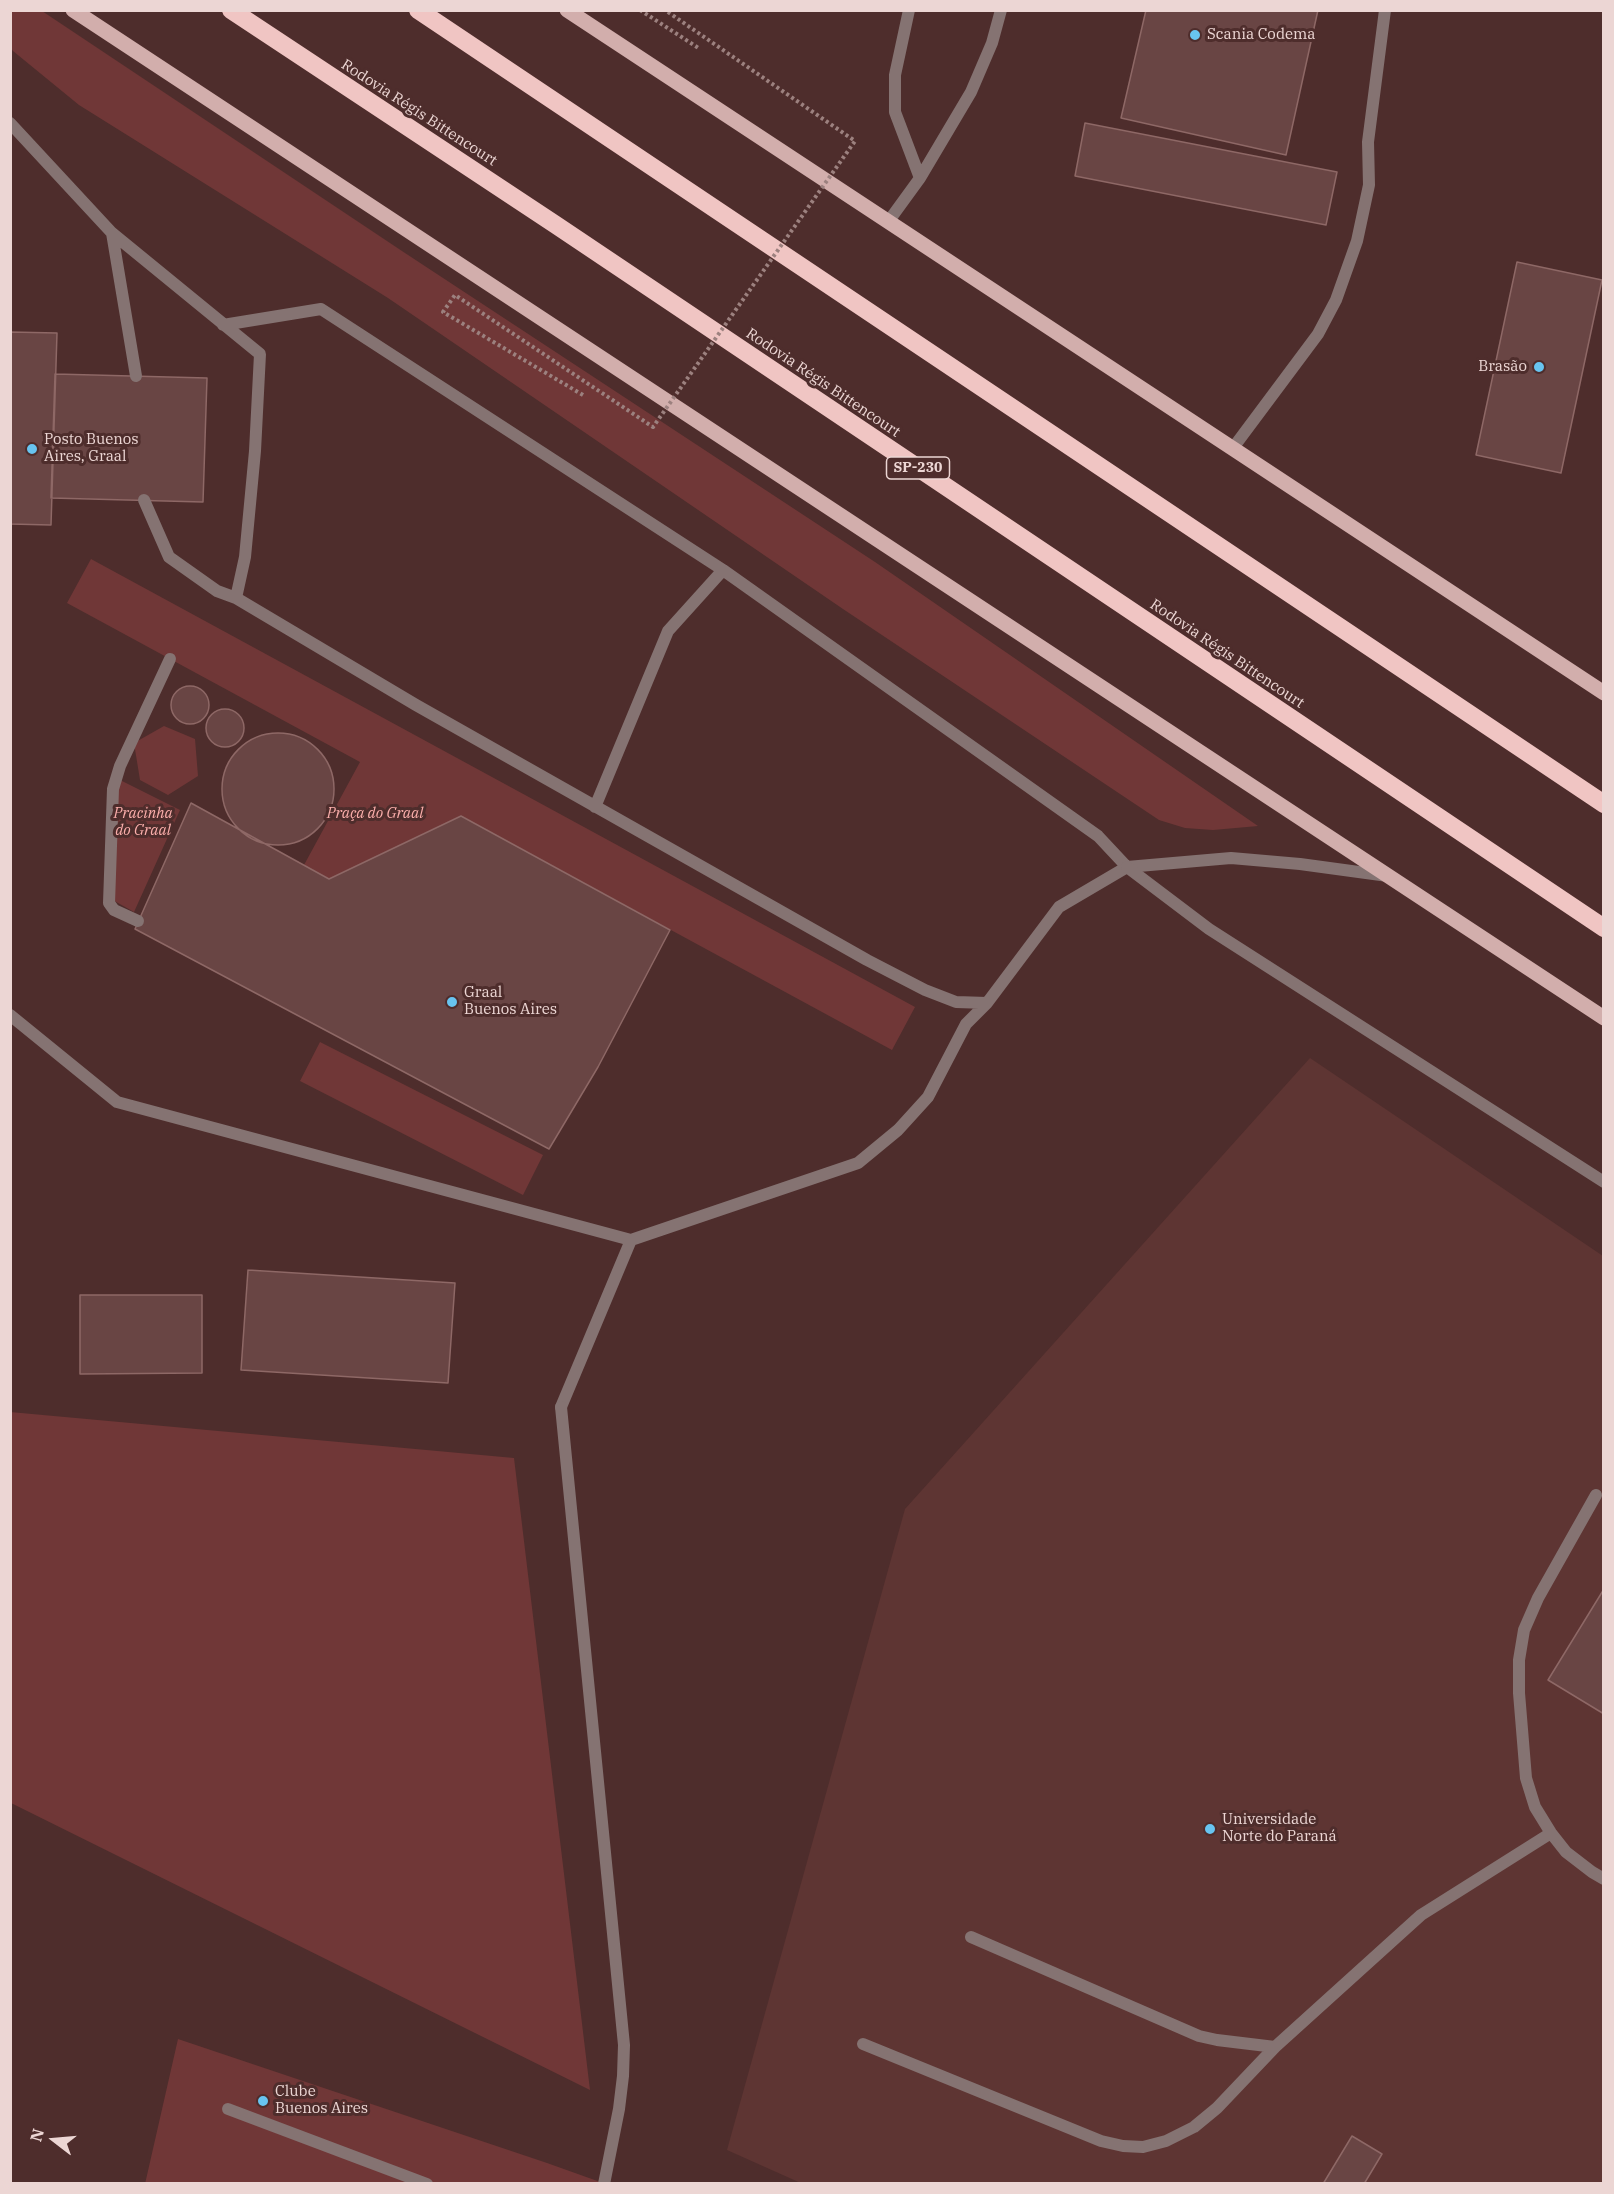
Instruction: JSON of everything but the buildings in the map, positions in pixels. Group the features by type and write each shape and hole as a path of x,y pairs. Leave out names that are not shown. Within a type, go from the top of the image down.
{"highway":[{"name":"Rodovia Régis Bittencourt","path":"231,10 1604,928"},
{"path":"418,10 1604,804"}],"main road":[{"path":"73,10 1604,1018"},
{"path":"567,10 1604,693"}],"street":[{"path":"909,10 895,75 895,112 920,178"},
{"path":"888,222 920,178 971,92 992,43 1000,10"},
{"path":"1233,448 1318,334 1336,300 1357,241 1369,185 1368,142 1385,10"},
{"path":"10,123 112,233 260,354 255,452 245,557 236,598"},
{"path":"112,233 136,376"},
{"path":"223,325 321,309 723,570 1098,836 1127,867 1209,929 1604,1182"},
{"path":"144,500 169,557 218,591 236,598 416,705 867,960 926,990 956,1002 987,1003"},
{"path":"595,807 668,631 723,570"},
{"path":"138,921 114,910 110,903 114,781 170,659"},
{"path":"10,1015 117,1102 631,1240 858,1163 898,1130 928,1097 966,1024 987,1003 1059,907 1127,867 1231,858 1300,864 1389,876"},
{"path":"604,2184 619,2109 624,2045 561,1407 631,1240"},
{"path":"1596,1495 1538,1598 1524,1630 1519,1660 1519,1693 1526,1778 1535,1807 1566,1852 1604,1879"},
{"path":"863,2043 1101,2141 1123,2146 1143,2147 1166,2141 1194,2127 1217,2108 1275,2047 1421,1915 1551,1833"},
{"path":"971,1937 1199,2036 1275,2047"},
{"path":"228,2109 427,2184"}],"path":[{"path":"640,10 700,49"},
{"path":"583,395 443,312 455,295 653,427 855,141 665,10"}],"shaded area":[{"name":"Universidade Norte do Paraná","path":"1310,1058 1603,1256 1603,2183 803,2184 727,2150 905,1509"}],"green space":[{"path":"10,11 42,11 875,562 1258,826 1213,830 1185,828 1159,820 843,609 388,298 79,105 13,51"},
{"name":"Praça do Graal","path":"91,559 915,1007 892,1050 461,816 329,879 304,865 360,762 67,603"},
{"path":"164,726 195,739 198,776 168,795 140,780 134,743"},
{"name":"Pracinha do Graal","path":"118,779 180,810 134,912 111,899"},
{"path":"320,1042 543,1155 523,1195 300,1081"},
{"path":"10,1412 514,1458 590,2090 11,1803"},
{"name":"Clube Buenos Aires","path":"178,2039 547,2163 603,2183 145,2184"}],"place":[{"name":"Scania Codema","path":"1195,35"},
{"name":"Brasão","path":"1539,367"},
{"name":"Posto Buenos Aires, Graal","path":"32,449"},
{"name":"Graal Buenos Aires","path":"452,1002"},
{"name":"Universidade Norte do Paraná","path":"1210,1829"},
{"name":"Clube Buenos Aires","path":"263,2101"}]}
